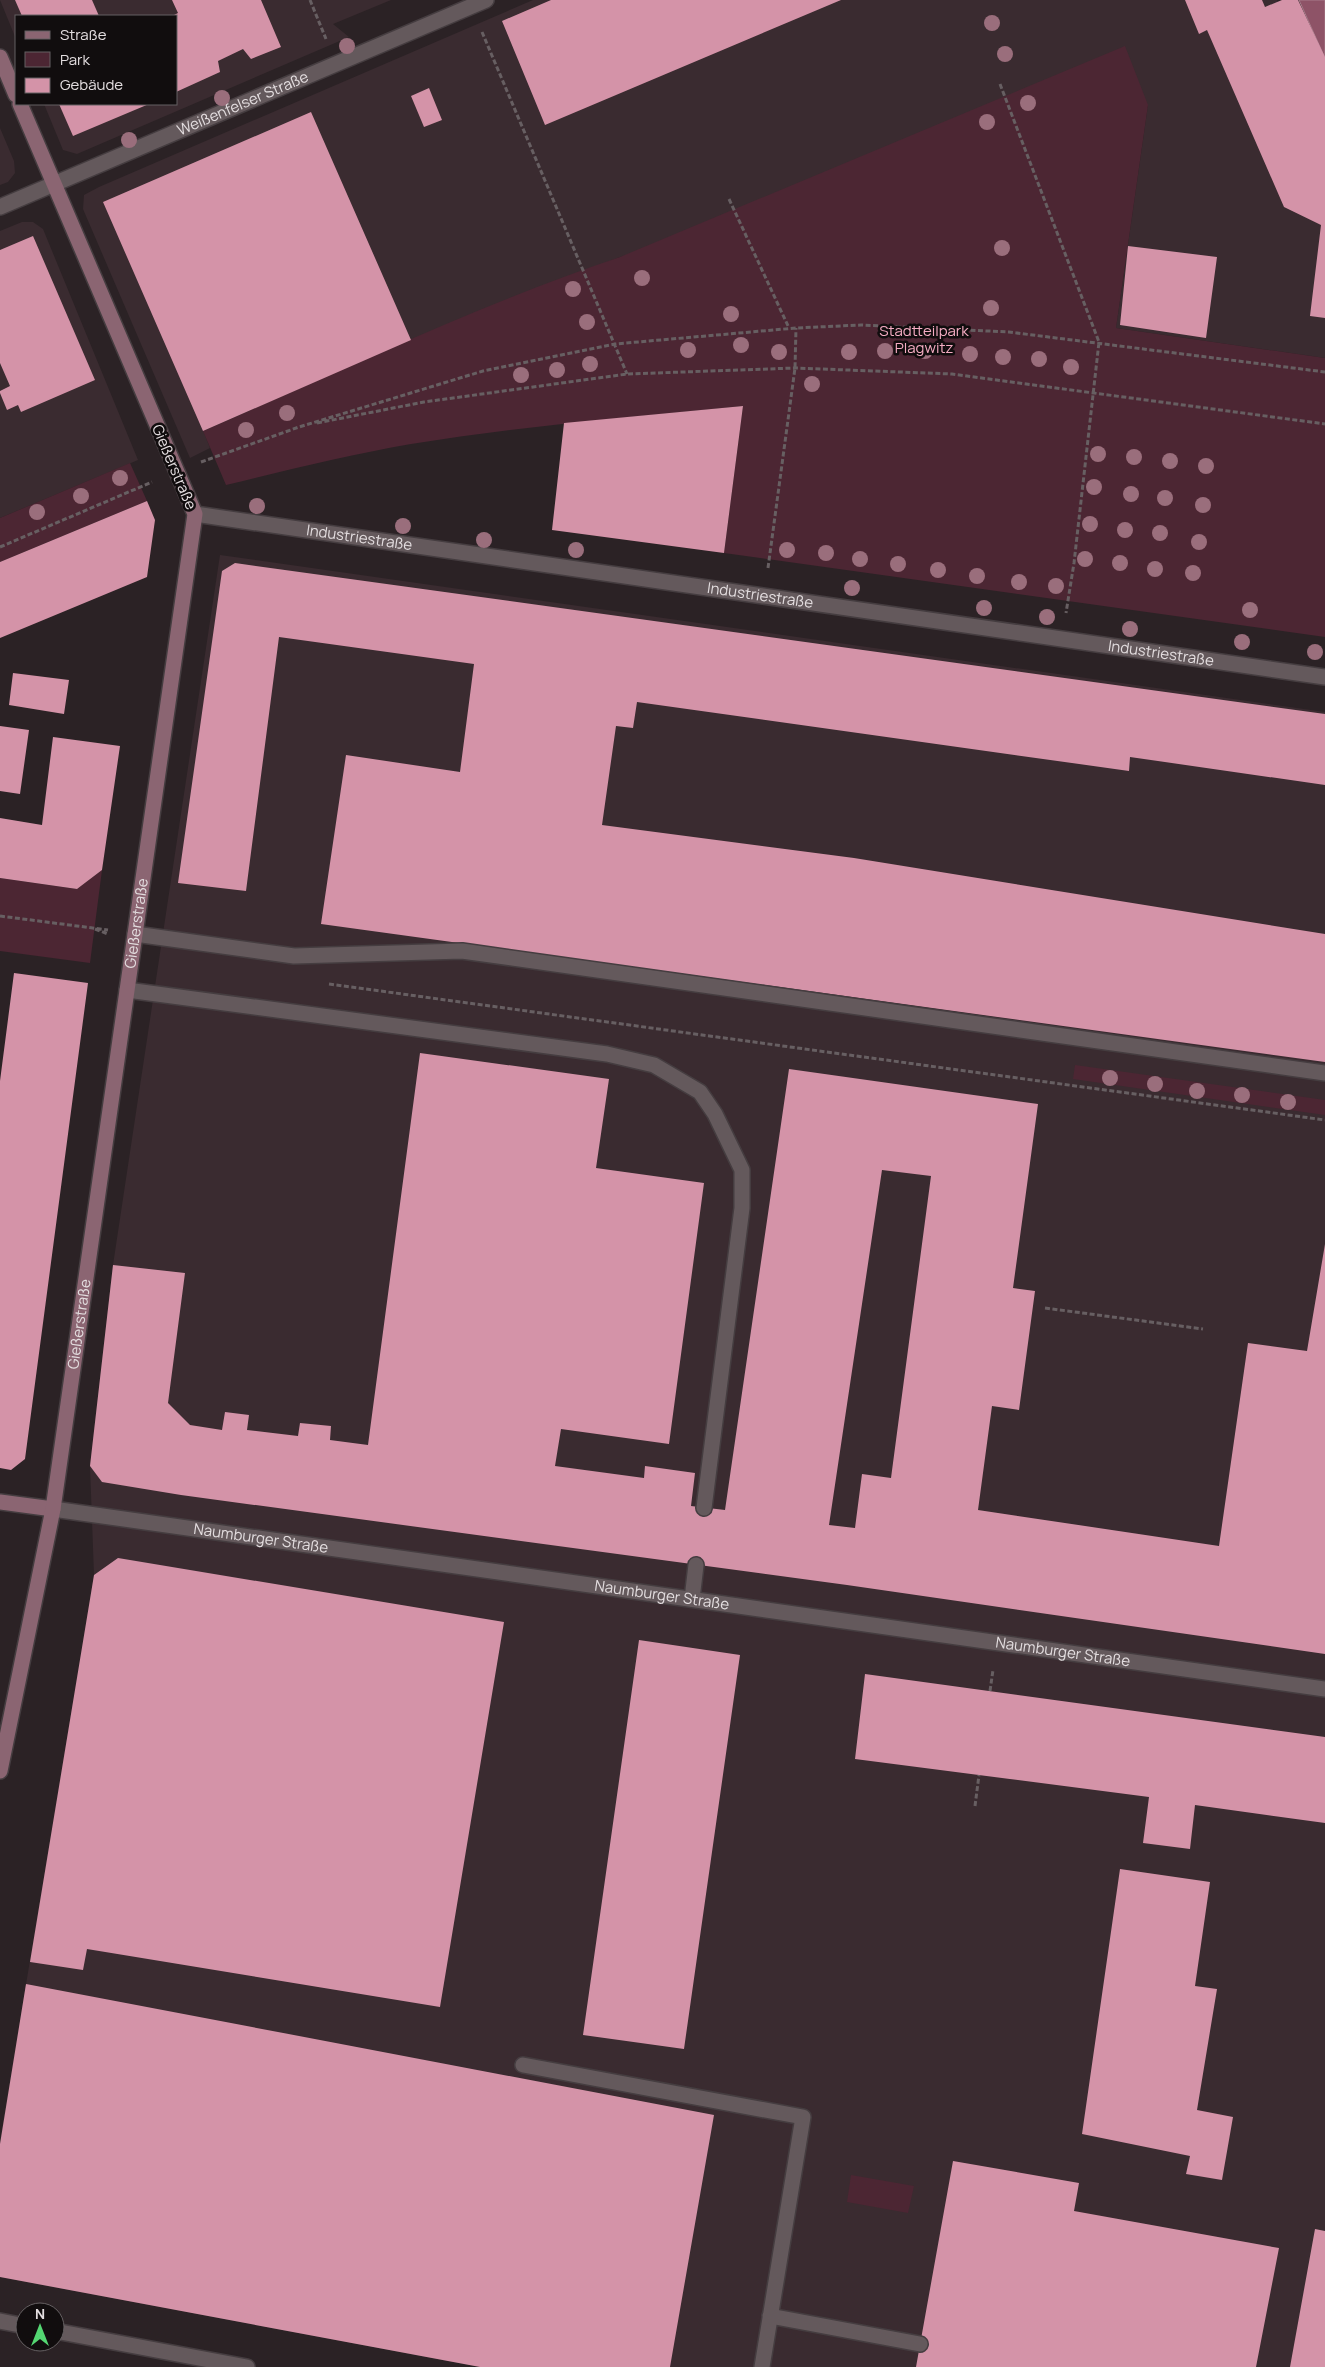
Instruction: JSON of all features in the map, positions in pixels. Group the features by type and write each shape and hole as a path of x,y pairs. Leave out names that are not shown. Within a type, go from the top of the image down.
{"street":[{"name":"Weißenfelser Straße","path":"0,206 486,0"},
{"path":"0,57 15,93"},
{"name":"Gießerstraße","path":"0,1771 52,1509 195,514 20,105"},
{"name":"Industriestraße","path":"195,514 1325,677"},
{"path":"134,939 294,956 462,951 1325,1073"},
{"path":"127,990 607,1054 654,1065 700,1092 715,1114 742,1170 742,1208 704,1508"},
{"name":"Naumburger Straße","path":"0,1502 1325,1689"},
{"path":"692,1599 696,1565"},
{"path":"523,2065 803,2117 762,2367"},
{"path":"770,2316 920,2344"},
{"path":"0,2321 15,2324"},
{"path":"65,2333 247,2367"}],"path":[{"path":"310,0 336,64"},
{"path":"471,6 627,374"},
{"path":"1000,84 1099,342 1074,563 1061,639"},
{"path":"729,199 790,328"},
{"path":"0,547 177,472 299,427 483,371 614,344 790,328 861,325 1000,332 1099,342 1325,372"},
{"path":"764,596 795,368 796,328"},
{"path":"299,427 424,402 627,374 795,368 952,374 1325,424"},
{"path":"0,916 95,928 134,939"},
{"path":"95,928 134,939"},
{"path":"320,983 1325,1120"},
{"path":"1045,1308 1203,1329"},
{"path":"975,1806 979,1775"}],"shaded area":[{"path":"0,0 391,0 333,24 349,37 77,154 63,150 44,105 178,105 178,15 15,15 15,37"},
{"path":"533,0 1277,0 1278,2 1299,0 1325,56 1325,358 1116,328 1148,105 620,257 411,340 203,430 210,448 190,458 83,209 84,195"},
{"path":"1299,0 1325,0 1325,58"},
{"path":"0,128 14,161 15,173 8,182 0,185"},
{"path":"22,222 33,222 43,229 138,460 0,518 0,231"},
{"path":"220,555 1325,712 1325,2367 480,2367 0,2277 0,2141 94,1575 90,1466 113,1265"}],"green space":[{"name":"Stadtteilpark Plagwitz","path":"1125,46 1148,105 1116,328 1325,358 1325,637 724,553 743,406 577,422 411,444 295,468 226,485 203,431 462,317 620,257"},
{"path":"130,463 147,501 0,562 0,518"},
{"path":"102,870 90,963 0,951 0,878 77,889"},
{"path":"1075,1065 1325,1100 1325,1115 1073,1079"},
{"path":"851,2175 914,2186 908,2213 847,2202"}],"building":[{"path":"15,0 92,0 99,15 22,15"},
{"path":"172,0 261,0 281,47 251,59 243,49 218,61 220,72 178,91 178,15 174,15 178,13"},
{"path":"551,0 841,0 545,125 502,21"},
{"path":"1185,0 1262,0 1265,7 1282,0 1298,0 1325,57 1325,318 1310,316 1321,225 1284,207 1207,30 1199,34"},
{"path":"429,88 442,120 424,127 411,96"},
{"path":"59,105 147,105 73,136"},
{"path":"311,112 411,340 203,431 103,202"},
{"path":"33,236 95,380 21,412 18,405 7,410 0,393 0,391 10,386 0,363 0,250"},
{"path":"1128,246 1217,257 1206,338 1120,325"},
{"path":"743,406 724,553 552,530 564,423"},
{"path":"147,501 155,520 147,577 0,638 0,562"},
{"path":"235,563 1325,714 1325,785 1130,757 1129,771 637,702 633,728 616,726 602,825 854,858 1325,934 1325,1062 321,924 346,755 460,772 474,664 279,637 246,891 178,883 222,571"},
{"path":"13,673 69,680 64,714 9,705"},
{"path":"0,726 29,730 20,794 0,791"},
{"path":"53,737 120,746 102,870 77,889 0,878 0,818 42,825"},
{"path":"14,973 88,983 25,1459 11,1470 0,1468 0,1081"},
{"path":"420,1053 609,1079 596,1168 704,1183 669,1444 561,1429 555,1466 644,1478 645,1466 695,1473 691,1506 725,1510 789,1069 1038,1104 1013,1288 1035,1291 1019,1410 992,1406 978,1510 1219,1546 1248,1343 1307,1351 1325,1244 1325,1654 847,1585 181,1495 102,1482 90,1466 113,1265 185,1273 168,1403 190,1425 222,1430 225,1412 249,1415 247,1430 298,1436 300,1423 331,1426 330,1440 368,1445","holes":["882,1170 931,1176 891,1478 862,1474 855,1528 829,1525"]},
{"path":"118,1558 504,1622 440,2007 87,1949 83,1970 30,1962 94,1575"},
{"path":"639,1640 740,1655 684,2049 583,2035"},
{"path":"865,1674 1325,1737 1325,1823 1195,1805 1190,1849 1143,1843 1149,1797 855,1759"},
{"path":"1120,1869 1210,1882 1195,1986 1217,1989 1197,2110 1233,2117 1222,2180 1186,2174 1190,2156 1082,2134"},
{"path":"26,1984 714,2115 670,2367 480,2367 0,2277 0,2144"},
{"path":"953,2161 1079,2183 1074,2211 1279,2248 1256,2367 916,2367"},
{"path":"1315,2229 1325,2231 1325,2367 1290,2367"}]}
